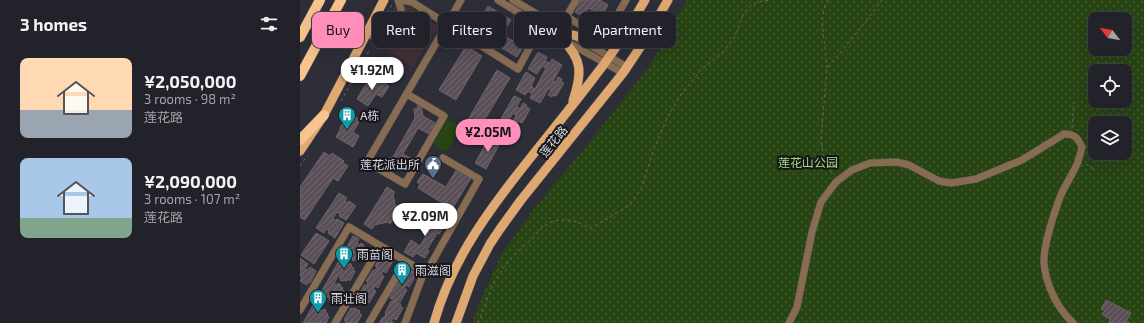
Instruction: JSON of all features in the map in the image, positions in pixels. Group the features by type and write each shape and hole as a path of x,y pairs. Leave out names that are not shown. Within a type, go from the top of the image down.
{"highway":[{"path":"300,37 320,0"},
{"path":"300,76 341,0"},
{"path":"300,140 324,115"}],"main road":[{"name":"莲花路","path":"638,12 645,0"},
{"name":"莲花路","path":"456,323 473,276 490,244 521,200 625,70 645,40 668,0"},
{"path":"300,151 324,115 366,34 394,1"},
{"path":"573,35 579,37"},
{"path":"570,48 579,64 580,72 578,85 571,107"},
{"name":"莲花路","path":"434,323 451,276 470,240 484,218 608,60 616,48"}],"street":[{"path":"454,12 461,0"},
{"path":"498,0 518,12"},
{"path":"513,0 533,12"},
{"path":"570,12 576,0"},
{"path":"571,19 592,32 612,24 626,0"},
{"path":"394,1 412,2 438,19"},
{"path":"366,34 376,38 384,38 389,37 395,32 400,26 402,13 394,1"},
{"path":"573,35 608,60"},
{"path":"407,94 444,116 405,184 367,162 438,38"},
{"path":"571,42 625,70"},
{"path":"484,48 518,69 530,48"},
{"path":"788,323 796,307 812,232 821,202 836,182 852,170 870,163 897,162 909,165 939,181 951,183 976,179 1022,160 1064,134 1071,134 1079,140 1082,147 1060,197 1050,228 1045,249 1044,262 1048,282 1057,303 1072,323"},
{"path":"443,158 479,179 431,264 451,276"},
{"path":"300,310 349,228 424,272 405,323"},
{"path":"335,323 380,247"},
{"path":"369,323 405,262"}],"path":[{"path":"478,323 492,288 501,271 512,257 533,238 541,228 548,223 567,219 584,225 590,229 631,204 642,187 653,151 668,116 682,93 702,69 722,53 734,38 744,13 748,8 751,5 769,0"},
{"path":"828,0 825,5 822,20 827,68 821,140 824,159 836,182"},
{"path":"827,68 882,0"},
{"path":"388,12 394,1"},
{"path":"1071,134 1074,103"},
{"path":"1078,159 1095,170"}],"shaded area":[{"path":"398,0 400,0 417,12 392,12"},
{"path":"430,21 438,26 430,40"},
{"path":"385,48 425,48 412,67"}],"green space":[{"name":"莲花山公园","path":"687,0 1144,0 1144,323 472,323 481,299 503,252 533,210 649,67 660,48 676,48 676,19"},
{"path":"448,119 462,127 446,152 433,144"}],"building":[{"path":"579,0 600,0 608,5 604,12 595,12 588,8 586,12 579,12 579,14 575,12 578,7 575,6"},
{"path":"488,6 498,12 485,12"},
{"path":"506,17 511,20 506,25"},
{"path":"506,37 514,42 514,48 522,48 517,57 502,48 506,48"},
{"path":"465,48 469,48 482,56 456,100 439,90"},
{"path":"538,52 547,57 545,61 550,63 552,59 562,65 553,81 556,82 558,77 562,79 561,81 564,83 556,96 553,95 552,97 548,95 551,90 549,88 540,103 530,98 532,94 528,91 525,95 516,90 526,72 535,78 531,86 535,89 546,68 542,66 537,74 528,69"},
{"path":"497,70 510,78 474,137 462,130"},
{"path":"372,76 389,86 382,97 376,94 368,106 357,99"},
{"path":"514,96 521,99 517,106 520,109 523,103 530,109 522,123 513,121 516,116 513,113 509,120 502,117"},
{"path":"417,105 421,105 423,116 435,123 429,134 418,128 403,154 414,160 407,172 395,165 384,169 383,165 386,164 385,160 393,157 415,118 414,109 418,109"},
{"name":"A栋","path":"349,113 360,120 353,132 359,136 353,147 336,137"},
{"path":"502,117 509,120 505,127 508,129 511,124 518,130 510,144 501,142 505,136 501,134 497,141 490,137"},
{"path":"490,137 500,143 486,169 475,163"},
{"path":"324,152 330,156 332,153 344,161 343,163 348,166 338,181 333,178 305,220 300,217 300,187"},
{"path":"457,169 471,178 452,209 418,188 420,184 417,182 423,174 446,187"},
{"path":"387,187 395,192 393,195 396,208 399,210 390,224 388,222 374,225 372,229 364,224"},
{"path":"339,193 347,198 345,201 348,203 349,201 356,206 346,220 339,216 340,214 337,212 333,218 336,221 337,219 344,223 335,238 328,233 329,231 326,229 324,233 316,228"},
{"path":"428,212 437,217 435,221 444,227 439,234 437,233 427,250 429,251 425,258 416,253 413,257 404,252 411,240 420,246 430,229 421,223"},
{"path":"316,233 329,241 314,264 301,255"},
{"name":"雨苗阁","path":"353,236 359,239 357,243 364,245 363,246 366,248 365,250 367,251 361,261 359,259 358,261 354,261 352,260 353,258 349,256 345,263 349,265 350,263 355,271 350,281 348,279 347,281 340,280 341,278 338,276 334,283 341,285 340,286 343,288 342,290 344,291 338,301 331,301 329,300 330,298 326,296 324,300 319,296"},
{"path":"385,254 393,261 386,273 383,271 381,274 384,276 378,288 375,286 373,290 376,291 369,303 366,301 365,303 358,299 358,297 364,285 366,286 368,282 366,281 373,270 375,271 377,267 375,266 382,255"},
{"path":"300,258 308,264 305,269 307,270 310,267 316,271 310,283 309,282 307,285 300,281 302,278 300,276"},
{"name":"雨滋阁","path":"407,268 416,275 409,287 406,285 404,288 407,290 400,302 397,300 396,302 390,298 391,296 389,295 396,284 397,285 404,269"},
{"path":"1106,300 1131,313 1126,321 1130,323 1109,323 1110,319 1102,314 1105,311 1101,309"},
{"path":"391,301 401,304 400,306 403,308 396,320 393,318 391,321 394,323 379,323 383,317 384,318"},
{"name":"雨壮阁","path":"315,302 321,305 319,309 322,311 324,309 326,310 325,312 329,317 326,323 303,323"},
{"path":"351,308 360,311 359,313 362,315 357,323 345,323 346,321 344,320"}],"place":[{"name":"A栋","path":"347,130"},
{"name":"莲花派出所","path":"433,179"},
{"name":"雨苗阁","path":"344,269"},
{"name":"雨滋阁","path":"402,285"},
{"name":"雨壮阁","path":"318,313"}]}
